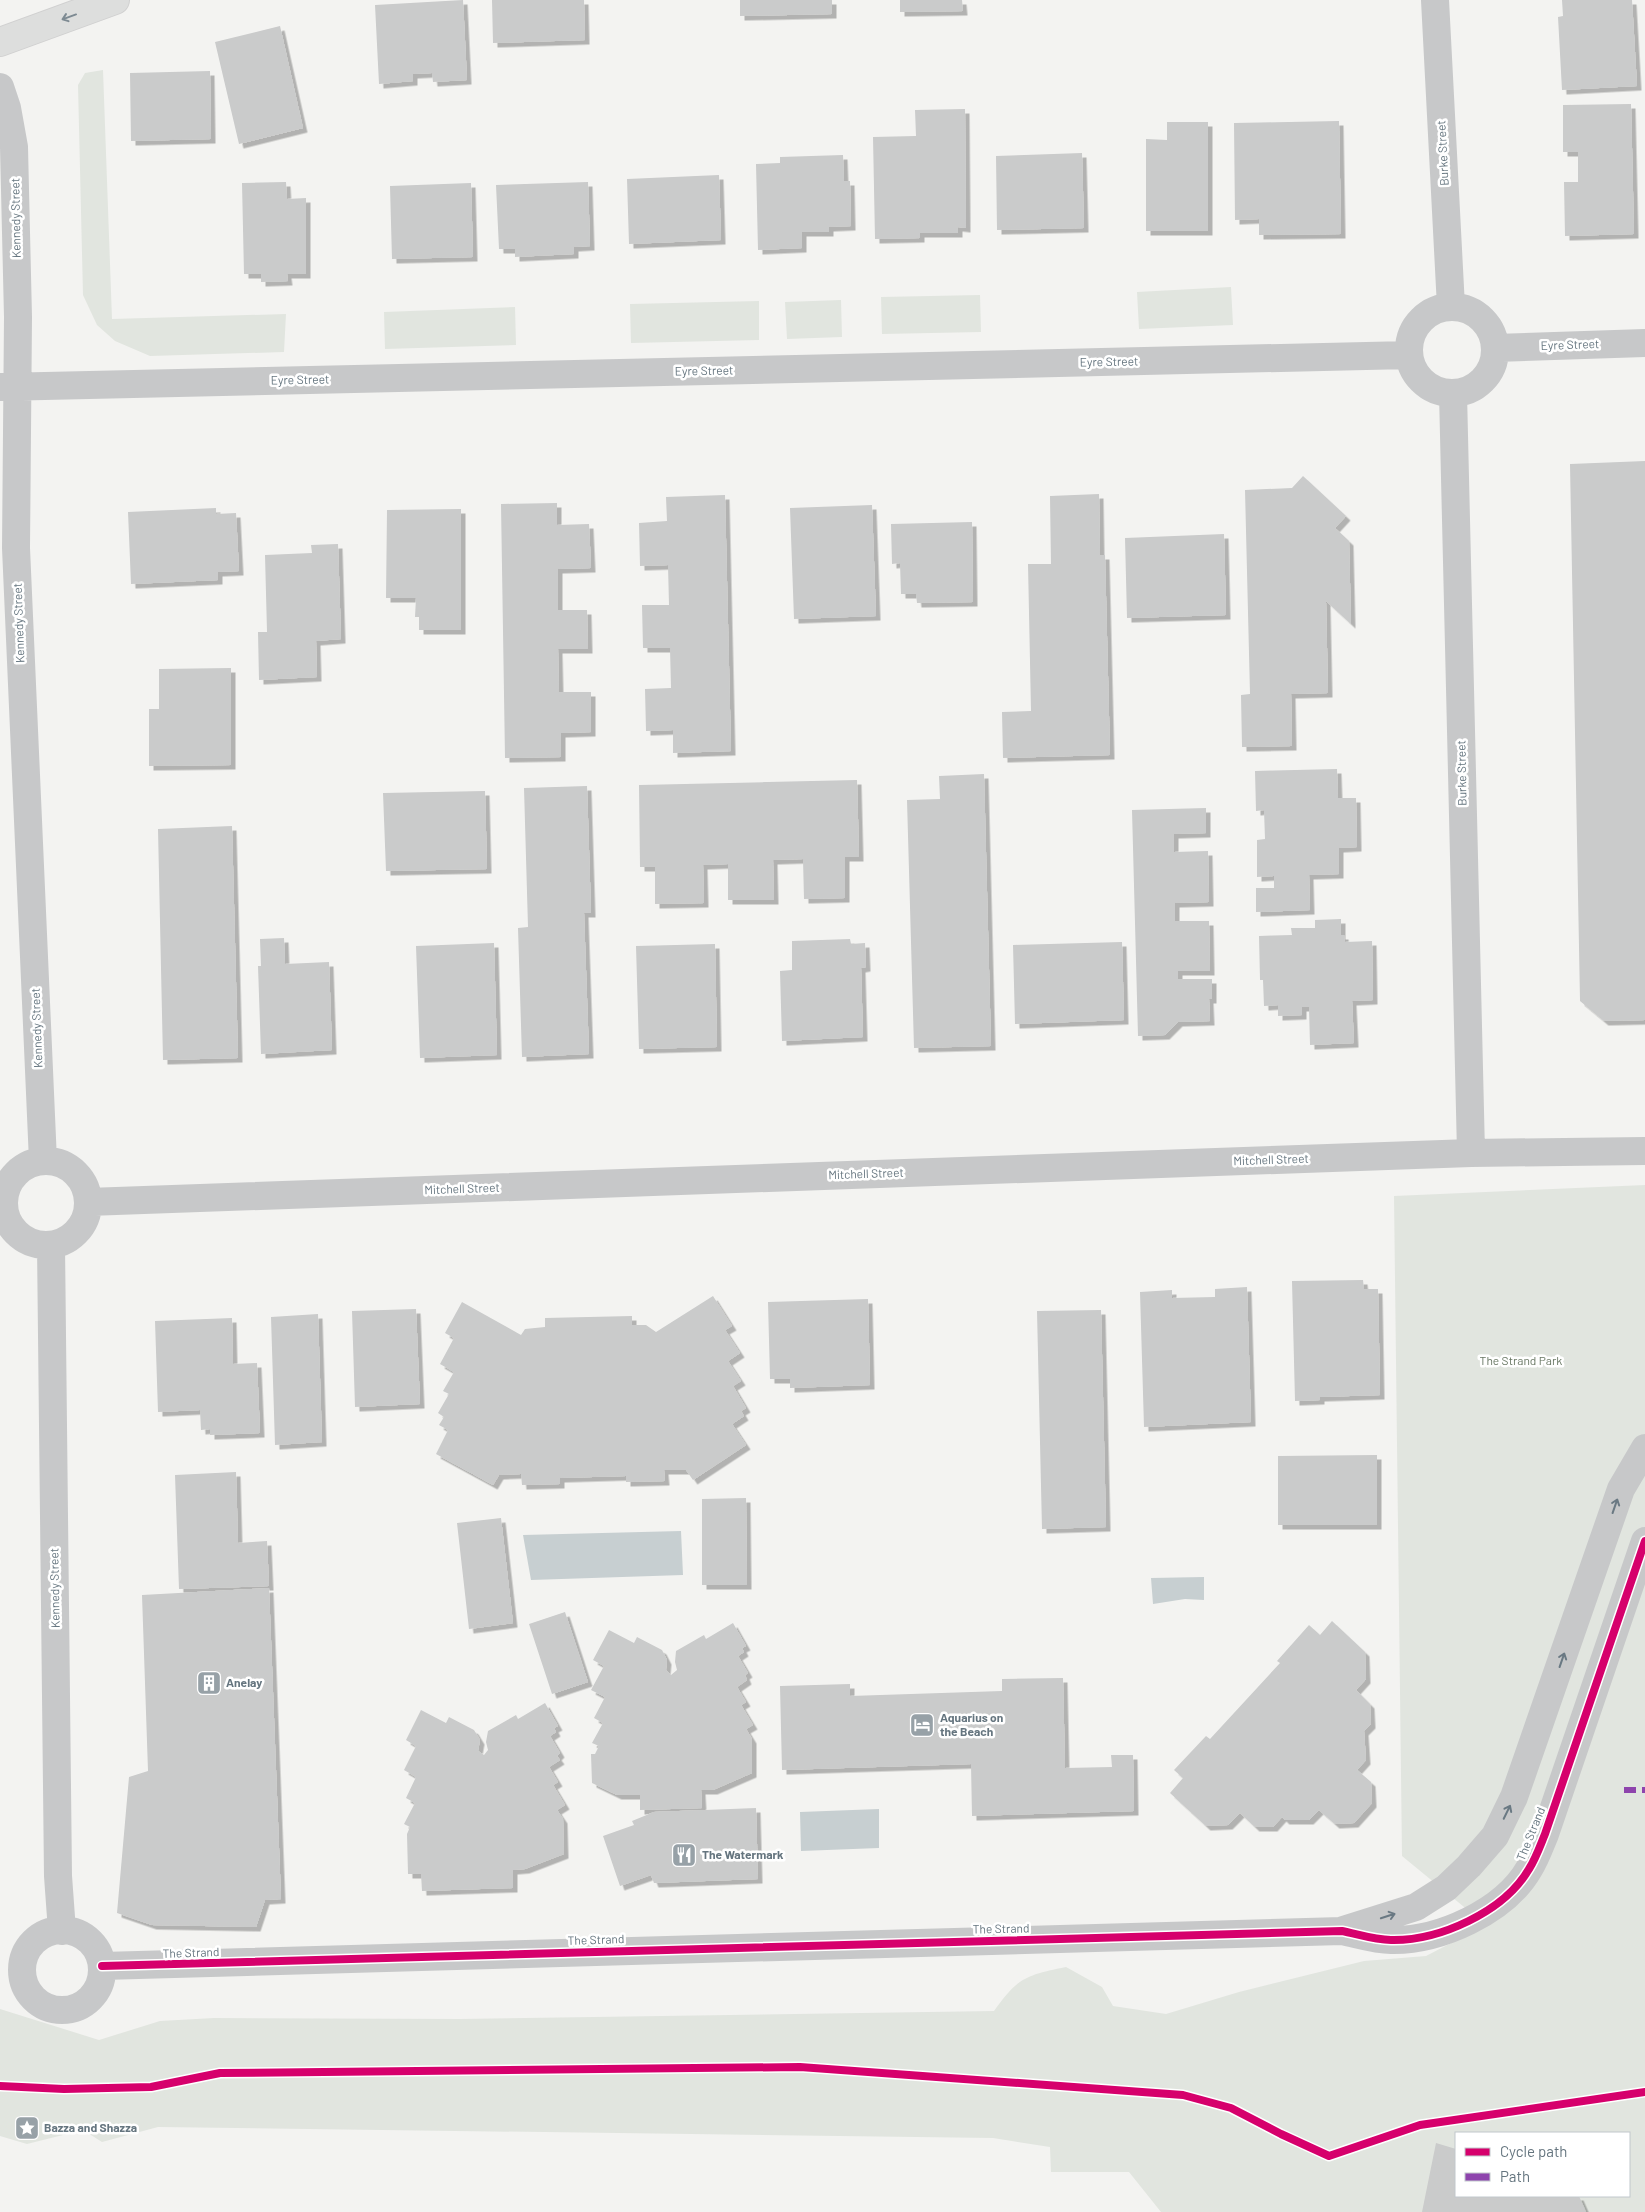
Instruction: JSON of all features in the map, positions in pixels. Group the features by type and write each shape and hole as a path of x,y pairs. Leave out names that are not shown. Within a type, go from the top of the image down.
{"main road":[{"path":"0,42 115,0"}],"street":[{"name":"Burke Street","path":"1435,0 1451,306"},
{"name":"Kennedy Street","path":"0,87 7,108 14,147 18,317 9,387 43,1161"},
{"path":"1451,306 1464,308 1486,322 1493,335 1495,348 1493,362 1488,374 1479,384 1453,393 1440,392 1428,387 1412,367 1409,355 1409,341 1415,327 1424,316 1436,309 1451,306"},
{"name":"Eyre Street","path":"1495,348 1645,343"},
{"name":"Eyre Street","path":"9,387 1409,355"},
{"name":"Burke Street","path":"1453,393 1471,1153"},
{"name":"Mitchell Street","path":"88,1202 1471,1153 1645,1151"},
{"path":"43,1161 57,1162 69,1168 79,1177 85,1189 88,1202 81,1226 73,1235 51,1245 32,1243 16,1234 8,1224 2,1199 12,1178 21,1169 43,1161"},
{"name":"Kennedy Street","path":"51,1245 58,1876 62,1931"},
{"name":"The Strand","path":"1342,1931 1416,1907 1446,1888 1470,1866 1495,1836 1514,1797 1621,1489 1645,1448"},
{"name":"The Strand","path":"102,1966 1342,1931 1389,1940 1419,1938 1441,1933 1468,1921 1505,1897 1529,1870 1545,1834 1645,1541"},
{"path":"62,1931 84,1937 93,1945 99,1955 102,1966 101,1979 92,1997 76,2008 63,2010 50,2009 38,2002 29,1993 24,1980 11,1967 25,1956 31,1946 50,1932 62,1931"}],"green space":[{"path":"103,70 112,319 286,314 284,352 150,356 115,341 97,325 83,295 78,85 85,73"},
{"path":"1231,287 1233,325 1139,329 1137,292"},
{"path":"980,295 981,332 882,334 881,297"},
{"path":"841,300 842,337 787,339 785,302"},
{"path":"759,301 759,340 631,343 630,304"},
{"path":"515,307 516,345 385,349 384,312"},
{"name":"The Strand Park","path":"1645,1185 1645,2212 1161,2212 1129,2172 1051,2172 1050,2147 993,2138 158,2127 102,2142 83,2130 27,2144 0,2136 0,2009 99,2040 160,2021 214,2018 460,2019 994,2011 1010,1991 1024,1979 1042,1972 1066,1967 1102,1987 1113,2006 1166,2014 1239,1992 1364,1961 1426,1956 1486,1925 1402,1856 1394,1196"}],"shaded area":[{"path":"681,1531 683,1575 531,1580 523,1535"},
{"path":"1204,1577 1204,1600 1185,1599 1153,1604 1151,1578"},
{"path":"879,1809 879,1848 801,1851 800,1812"}],"building":[{"path":"463,0 467,80 433,82 432,73 413,74 413,81 379,84 375,5"},
{"path":"492,0 584,0 585,40 493,43"},
{"path":"740,0 832,0 832,14 740,16"},
{"path":"900,0 962,0 963,11 900,12"},
{"path":"1562,0 1632,0 1637,86 1562,90 1558,17 1563,16"},
{"path":"280,26 303,128 239,144 215,42"},
{"path":"210,71 211,139 131,141 130,73"},
{"path":"1631,104 1634,234 1565,236 1564,182 1578,182 1578,152 1563,152 1563,105"},
{"path":"965,109 966,228 958,227 958,233 920,233 920,238 875,239 873,137 916,136 915,110"},
{"path":"1339,121 1341,234 1259,235 1259,219 1235,220 1234,123"},
{"path":"1167,122 1208,122 1208,231 1146,231 1146,139 1167,140"},
{"path":"1082,153 1084,228 997,230 996,156"},
{"path":"843,155 844,181 850,181 851,226 829,227 829,232 802,232 802,248 758,250 756,164 780,163 780,157"},
{"path":"719,175 721,240 629,244 627,179"},
{"path":"286,182 287,199 306,198 306,274 287,274 288,281 261,282 261,274 244,274 242,183"},
{"path":"588,182 590,246 574,247 574,254 515,257 515,249 499,249 496,185"},
{"path":"471,183 473,257 392,259 390,186"},
{"path":"1645,461 1645,1020 1604,1021 1580,1001 1570,464"},
{"path":"1303,476 1346,516 1335,528 1349,541 1351,624 1326,601 1328,693 1291,694 1292,746 1242,747 1241,695 1250,694 1245,490 1292,488"},
{"path":"1099,494 1100,555 1105,555 1110,755 1003,758 1002,712 1031,711 1028,564 1051,564 1050,496"},
{"path":"725,495 731,751 673,753 673,730 646,731 645,689 671,688 670,648 643,648 642,605 669,605 668,565 640,566 639,523 667,521 666,497"},
{"path":"557,503 557,525 589,524 591,568 558,569 558,610 587,610 588,649 558,649 559,692 591,692 591,732 561,733 561,757 505,758 501,504"},
{"path":"872,505 876,616 794,619 790,508"},
{"path":"216,508 216,514 236,513 239,571 218,572 218,580 131,584 128,512"},
{"path":"461,509 461,630 419,630 419,617 415,617 416,598 386,598 387,510"},
{"path":"972,522 973,602 917,603 916,594 901,594 900,563 892,564 891,524"},
{"path":"1224,534 1226,615 1127,618 1125,538"},
{"path":"338,544 341,639 316,641 317,677 259,680 258,632 267,632 265,555 312,553 311,545"},
{"path":"231,668 231,765 149,766 149,709 159,709 159,669"},
{"path":"1337,769 1338,798 1356,798 1357,847 1339,848 1339,874 1309,875 1310,910 1256,912 1256,888 1274,888 1274,876 1257,877 1257,840 1265,839 1264,810 1256,811 1255,771"},
{"path":"984,774 991,1046 914,1048 907,800 940,799 939,776"},
{"path":"857,780 859,857 845,857 845,898 804,899 803,859 773,860 774,900 728,900 728,864 703,865 704,903 655,904 655,867 640,867 639,785"},
{"path":"587,786 591,913 584,913 589,1054 522,1057 518,928 528,927 524,788"},
{"path":"485,791 487,869 386,871 383,793"},
{"path":"1206,808 1206,833 1174,834 1174,852 1208,851 1209,902 1175,903 1175,921 1209,921 1210,971 1178,971 1178,979 1212,979 1212,999 1209,999 1210,1021 1178,1022 1165,1035 1138,1036 1132,810"},
{"path":"232,826 238,1058 163,1060 158,829"},
{"path":"1341,919 1341,935 1344,935 1345,942 1372,941 1373,1000 1352,1001 1354,1043 1310,1045 1309,1007 1302,1007 1302,1015 1278,1016 1278,1005 1264,1006 1263,980 1260,980 1259,936 1292,935 1291,928 1315,928 1315,920"},
{"path":"284,938 285,964 329,962 332,1050 261,1054 258,966 261,966 260,939"},
{"path":"850,939 851,944 865,943 866,967 861,968 863,1037 782,1041 780,971 792,970 792,941"},
{"path":"1122,942 1124,1020 1015,1024 1013,945"},
{"path":"494,943 497,1055 420,1058 416,946"},
{"path":"715,944 717,1047 639,1049 636,946"},
{"path":"1363,1280 1364,1289 1378,1289 1380,1395 1320,1397 1320,1400 1295,1401 1292,1281"},
{"path":"1247,1287 1251,1422 1144,1427 1140,1292 1172,1290 1172,1298 1215,1297 1215,1289"},
{"path":"713,1296 732,1326 725,1330 740,1353 728,1361 741,1381 733,1386 746,1408 741,1411 744,1416 732,1424 746,1445 693,1480 686,1470 664,1470 665,1481 626,1482 626,1476 560,1478 560,1484 522,1485 521,1474 499,1475 493,1485 436,1454 448,1430 439,1425 444,1417 438,1413 449,1394 443,1391 454,1372 440,1364 454,1338 445,1333 462,1302 521,1335 525,1329 545,1327 545,1318 632,1316 632,1325 646,1325 656,1332"},
{"path":"868,1299 870,1385 790,1388 790,1379 770,1379 768,1302"},
{"path":"416,1309 420,1404 355,1407 352,1311"},
{"path":"1101,1310 1106,1527 1042,1529 1037,1311"},
{"path":"318,1314 322,1442 275,1445 271,1317"},
{"path":"232,1318 233,1364 257,1363 260,1433 210,1435 210,1429 201,1430 200,1410 158,1412 155,1321"},
{"path":"1377,1455 1377,1525 1278,1525 1278,1456"},
{"path":"236,1472 238,1543 267,1541 269,1586 179,1589 175,1475"},
{"path":"746,1498 747,1585 702,1585 702,1499"},
{"path":"501,1518 513,1623 469,1629 457,1523"},
{"name":"Anelay","path":"269,1588 281,1899 265,1900 256,1927 152,1925 117,1913 129,1777 148,1771 142,1595"},
{"path":"565,1612 588,1682 552,1694 529,1624"},
{"path":"1332,1621 1365,1652 1366,1679 1356,1690 1370,1704 1371,1724 1364,1731 1366,1760 1357,1770 1371,1782 1372,1803 1354,1823 1335,1824 1319,1810 1309,1820 1285,1820 1282,1817 1273,1827 1255,1827 1240,1813 1228,1825 1206,1826 1170,1793 1183,1778 1174,1770 1206,1736 1210,1739 1280,1663 1277,1661 1309,1625 1320,1635"},
{"path":"733,1623 746,1646 742,1648 744,1652 738,1656 748,1673 745,1675 747,1680 737,1687 746,1702 741,1705 753,1725 746,1729 752,1739 752,1773 713,1790 701,1790 702,1808 640,1810 640,1795 617,1795 592,1783 591,1754 595,1754 599,1746 592,1743 603,1723 594,1718 605,1697 591,1690 604,1666 593,1660 609,1630 634,1643 637,1637 662,1650 667,1660 666,1670 671,1675 677,1670 675,1662 676,1651 704,1635 706,1639"},
{"name":"Aquarius on the Beach","path":"1063,1678 1065,1768 1112,1767 1111,1755 1133,1755 1134,1811 972,1816 971,1764 782,1770 780,1686 850,1684 850,1696 1002,1691 1002,1679"},
{"path":"545,1703 558,1726 554,1728 556,1732 550,1736 560,1753 557,1756 560,1760 549,1767 558,1782 553,1785 565,1805 557,1810 563,1819 564,1854 525,1869 513,1870 513,1888 422,1891 421,1874 408,1874 407,1834 410,1827 404,1824 415,1803 406,1798 416,1777 404,1770 416,1746 406,1740 421,1710 446,1723 449,1717 474,1730 480,1740 478,1751 484,1755 488,1750 486,1742 488,1731 516,1715 518,1719"},
{"name":"The Watermark","path":"756,1808 758,1879 654,1883 651,1875 620,1886 603,1836 634,1825 632,1821 654,1812"},
{"path":"1436,2143 1455,2149 1455,2197 1579,2197 1586,2212 1422,2212"}],"marked path":[{"path":"1624,1790 1645,1790"}],"cycle path":[{"path":"102,1966 1342,1931 1385,1940 1410,1939 1429,1935 1469,1921 1487,1911 1518,1884 1531,1865 1545,1834 1645,1541"},
{"path":"0,2086 64,2089 151,2087 220,2073 800,2067 1183,2095 1231,2108 1329,2156 1420,2125 1645,2092"}],"place":[{"name":"Anelay","path":"209,1683"},
{"name":"Aquarius on the Beach","path":"922,1725"},
{"name":"The Watermark","path":"684,1855"},
{"name":"Bazza and Shazza","path":"27,2128"}]}
